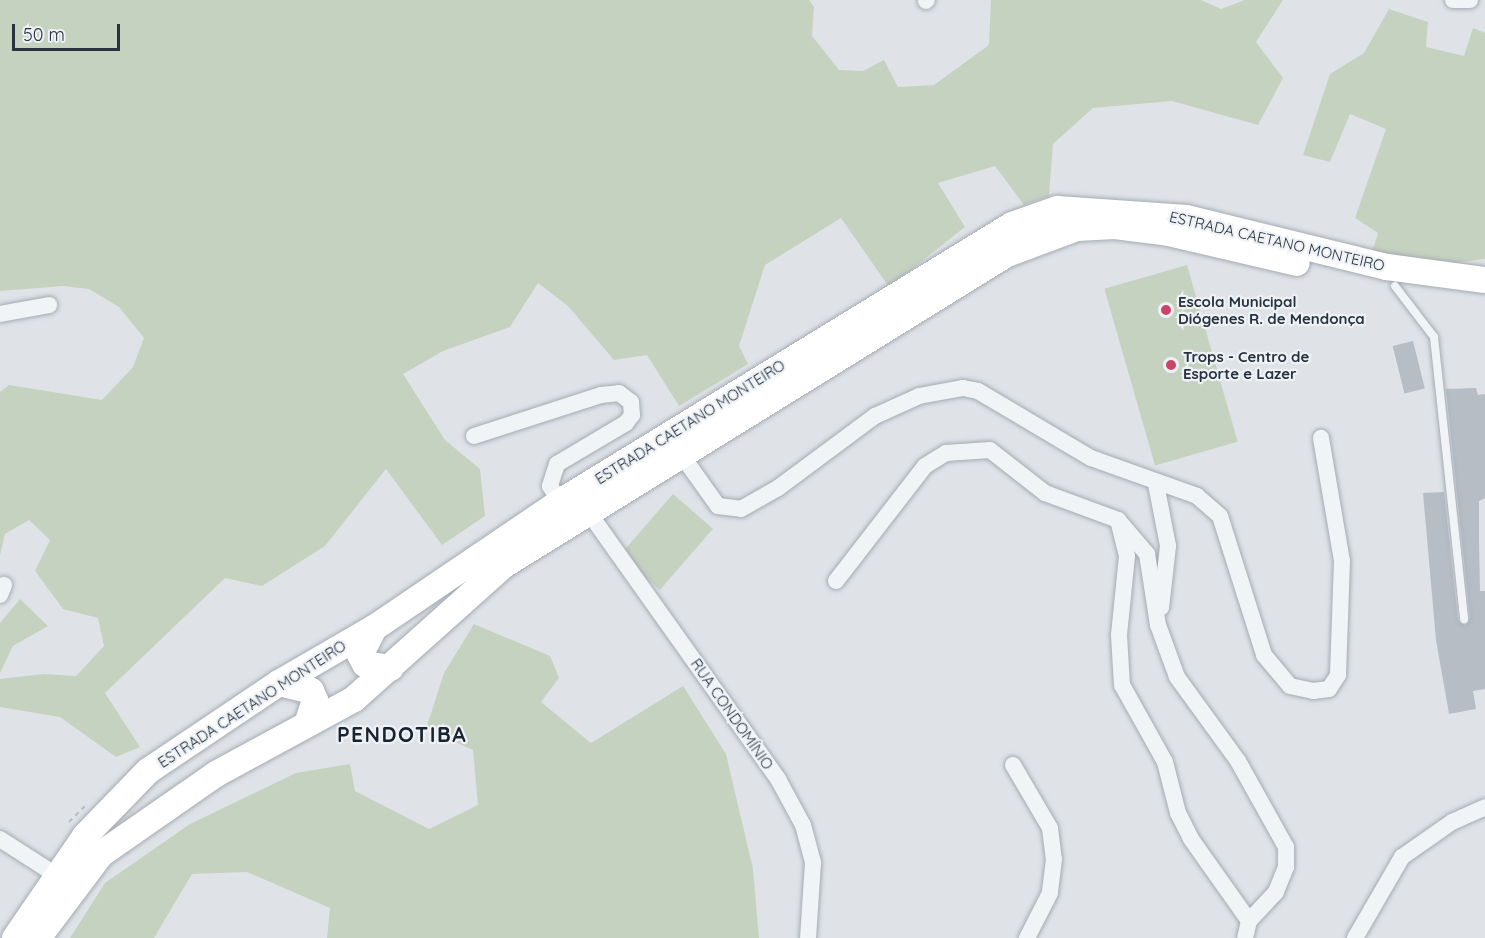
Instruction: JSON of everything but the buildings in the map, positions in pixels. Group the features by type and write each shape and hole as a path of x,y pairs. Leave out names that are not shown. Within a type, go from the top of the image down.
{"main road":[{"name":"ESTRADA CAETANO MONTEIRO","path":"15,938 56,875 109,807 148,771 279,682 374,628 560,502 1012,225 1057,209 1187,218 1387,267 1485,280"},
{"name":"ESTRADA CAETANO MONTEIRO","path":"38,938 101,854 216,774 354,699 504,565 683,457 1007,254 1077,228 1115,226 1169,233 1395,286 1485,296"},
{"path":"374,628 360,655 365,664 391,668"},
{"path":"279,682 311,691 315,700 308,722"}],"street":[{"path":"1453,0 1470,0"},
{"path":"0,314 49,305"},
{"path":"683,457 718,506 741,509 778,488 875,416 919,396 963,388 1000,403 1090,458 1156,484 1197,496 1220,516 1264,655 1278,678 1290,686 1329,689 1338,675 1342,561 1320,438"},
{"path":"474,436 601,395 619,393 631,402 632,415 626,423 557,464 550,486 560,502"},
{"path":"836,581 925,466 946,453 990,450 1045,492 1118,520 1147,554 1158,625 1186,695 1238,760 1286,847 1286,867 1276,892 1249,921 1245,938"},
{"path":"1156,484 1168,546 1158,625"},
{"name":"RUA CONDOMÍNIO","path":"589,513 778,779 803,825 813,863 808,938"},
{"path":"1118,520 1127,556 1119,635 1122,685 1165,762 1178,813 1191,839 1249,921"},
{"path":"1013,765 1050,828 1054,859 1050,893 1027,938"},
{"path":"1355,938 1402,857 1444,827 1485,807"},
{"path":"0,839 56,875"}],"lane":[{"path":"1395,286 1434,337 1464,619"}],"green space":[{"path":"0,0 809,0 814,7 812,36 839,70 863,71 884,60 898,87 934,85 989,45 991,0 1201,0 1221,9 1245,0 1283,0 1256,42 1283,78 1258,125 1172,101 1093,108 1053,144 1049,196 1024,205 995,166 938,183 965,227 889,287 841,218 765,265 739,346 748,364 679,406 647,355 614,360 568,306 538,283 510,327 443,351 403,374 445,440 480,469 485,516 442,545 386,469 325,546 262,586 225,578 105,693 140,747 116,757 60,717 0,707 0,679 44,674 76,676 104,646 98,618 63,609 35,571 50,540 29,520 5,534 0,555 0,392 9,385 102,400 133,367 144,338 119,307 89,289 63,286 0,291"},
{"path":"1389,9 1428,22 1426,47 1464,56 1473,28 1485,33 1485,259 1439,265 1372,252 1378,233 1355,218 1386,129 1350,114 1330,162 1303,155 1330,74 1364,53"},
{"name":"Trops - Centro de Esporte e Lazer","path":"1187,265 1238,442 1155,466 1104,289"},
{"path":"673,494 713,529 660,590 620,555"},
{"path":"20,599 48,626 13,646 0,673 0,623"},
{"path":"474,624 550,656 559,678 541,702 591,743 683,686 726,754 753,869 759,938 327,938 330,908 247,872 192,874 154,938 70,938 105,883 190,824 296,773 350,764 355,791 429,829 478,805 473,750 426,729 444,673"}],"place":[{"name":"Escola Municipal Diógenes R. de Mendonça","path":"1166,310"},
{"name":"Trops - Centro de Esporte e Lazer","path":"1171,365"}],"district":[{"name":"PENDOTIBA","path":"402,734"}]}
